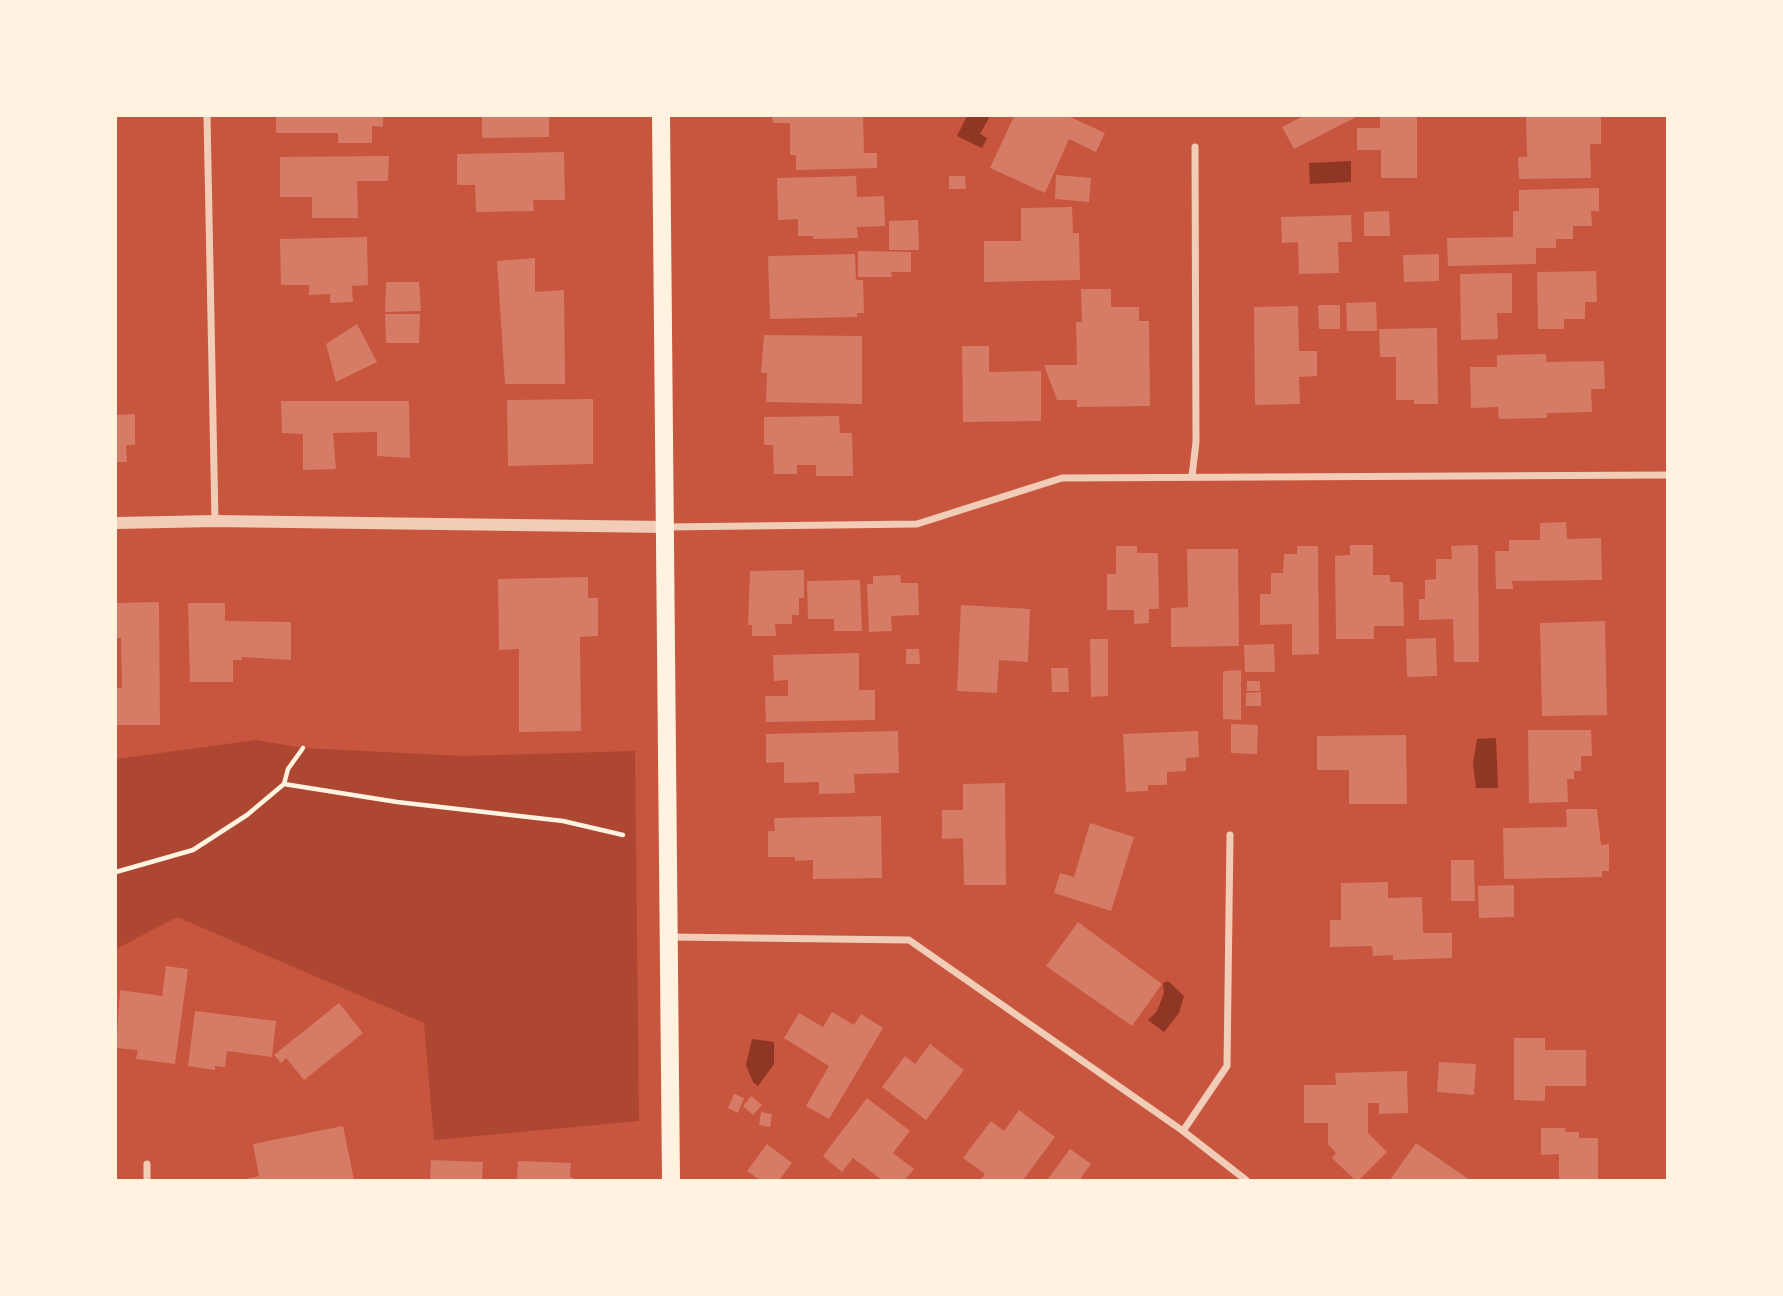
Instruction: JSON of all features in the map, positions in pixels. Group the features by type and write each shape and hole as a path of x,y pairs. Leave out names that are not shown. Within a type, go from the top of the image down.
{"main road":[{"path":"662,116 671,1181"}],"street":[{"path":"207,116 215,521"},
{"path":"1192,476 1196,442 1195,147"},
{"path":"116,523 215,521 665,527 917,524 1062,478 1668,475"},
{"path":"1184,1131 1227,1066 1230,835"},
{"path":"669,937 909,940 1184,1131 1246,1181"},
{"path":"147,1164 147,1181"}],"path":[{"path":"116,872 193,850 247,815 284,784 288,769 303,748"},
{"path":"284,784 397,802 563,821 623,835"}],"shaded area":[{"path":"967,116 990,116 980,134 987,138 982,148 957,136"},
{"path":"1351,161 1351,182 1310,184 1309,163"},
{"path":"1496,738 1498,788 1476,788 1473,763 1477,739"},
{"path":"256,740 303,748 464,756 635,751 639,1121 434,1140 424,1023 177,917 116,949 116,759"},
{"path":"1168,981 1184,996 1179,1013 1164,1032 1148,1020 1157,1011 1164,993 1163,983"},
{"path":"752,1039 774,1042 774,1064 758,1086 753,1082 746,1065"}],"building":[{"path":"276,116 383,116 383,127 372,126 372,143 338,143 338,133 276,133"},
{"path":"482,116 549,116 549,137 482,138"},
{"path":"772,116 863,116 864,153 877,153 877,168 796,170 796,155 790,155 790,123 773,123"},
{"path":"1014,116 1068,116 1105,133 1096,152 1069,139 1045,193 990,168"},
{"path":"1304,116 1358,116 1294,149 1282,127"},
{"path":"1380,116 1417,116 1417,178 1381,178 1381,150 1357,150 1357,128 1380,128"},
{"path":"1526,116 1601,116 1601,144 1590,144 1591,178 1519,179 1518,157 1527,157"},
{"path":"564,152 565,200 533,200 534,211 476,212 475,185 457,185 457,154"},
{"path":"389,156 388,181 357,181 358,218 312,218 312,197 280,197 280,157"},
{"path":"1056,175 1091,178 1089,202 1055,199"},
{"path":"856,176 857,197 884,196 885,226 857,227 858,238 813,239 813,236 798,236 798,219 778,220 777,178"},
{"path":"949,176 965,176 966,189 949,189"},
{"path":"1599,188 1599,211 1591,211 1592,226 1573,226 1573,239 1556,239 1556,248 1536,248 1536,264 1448,266 1447,238 1513,237 1513,211 1519,211 1519,190"},
{"path":"1072,207 1073,233 1079,233 1080,280 984,282 984,241 1021,241 1021,208"},
{"path":"1389,211 1390,236 1364,236 1364,212"},
{"path":"1351,215 1352,242 1338,242 1339,273 1299,274 1298,242 1282,243 1281,217"},
{"path":"918,220 919,250 889,250 889,221"},
{"path":"367,237 368,285 352,286 353,302 330,303 330,294 309,295 309,285 281,285 280,239"},
{"path":"858,251 911,252 911,272 891,272 892,277 858,277"},
{"path":"855,254 856,280 863,280 864,313 857,313 857,317 770,319 768,256"},
{"path":"1439,254 1439,281 1404,282 1403,255"},
{"path":"535,258 535,292 564,290 565,384 505,384 497,261"},
{"path":"1596,271 1597,302 1585,302 1585,319 1564,319 1564,329 1538,329 1537,272"},
{"path":"1512,273 1512,313 1497,313 1498,339 1461,340 1460,274"},
{"path":"386,282 419,282 421,311 385,312"},
{"path":"1081,289 1111,289 1111,307 1139,307 1139,321 1149,321 1150,406 1077,407 1077,400 1057,400 1044,365 1077,365 1076,322 1082,322"},
{"path":"1376,302 1377,331 1347,331 1346,303"},
{"path":"1318,305 1340,305 1340,329 1319,329"},
{"path":"1298,306 1299,351 1317,351 1317,376 1299,377 1300,404 1255,405 1254,307"},
{"path":"385,314 420,314 419,343 386,343"},
{"path":"357,324 377,362 336,382 326,344"},
{"path":"1437,328 1438,404 1414,404 1414,400 1396,400 1396,357 1380,357 1379,329"},
{"path":"764,335 862,336 862,404 766,402 767,373 761,373"},
{"path":"962,346 989,346 989,372 1041,371 1041,421 963,422"},
{"path":"1546,354 1546,362 1604,361 1605,389 1591,389 1592,412 1547,413 1547,418 1499,419 1498,407 1471,408 1470,367 1497,367 1497,355"},
{"path":"593,399 593,464 508,466 507,400"},
{"path":"281,401 409,401 410,458 377,456 377,432 333,433 336,469 303,470 303,434 282,433"},
{"path":"135,414 135,445 126,445 127,462 116,462 116,415"},
{"path":"839,416 840,433 852,433 853,476 816,476 816,465 797,465 797,474 774,474 773,445 764,445 764,417"},
{"path":"1566,522 1567,539 1601,538 1602,580 1512,581 1513,589 1496,589 1495,551 1509,551 1509,540 1540,540 1540,523"},
{"path":"1350,545 1373,545 1373,575 1390,575 1390,582 1403,582 1404,626 1374,626 1374,639 1336,639 1335,556 1350,555"},
{"path":"1478,545 1479,662 1454,662 1453,619 1419,620 1419,599 1425,599 1425,580 1436,579 1436,559 1452,559 1451,546"},
{"path":"1116,546 1137,546 1137,553 1158,553 1159,609 1149,609 1149,623 1134,624 1134,610 1107,610 1107,574 1116,574"},
{"path":"1297,546 1318,546 1319,654 1292,655 1292,624 1260,625 1260,594 1271,594 1271,573 1283,573 1284,554 1297,554"},
{"path":"1187,549 1238,549 1239,646 1171,647 1171,608 1188,607"},
{"path":"804,570 804,598 799,598 799,615 792,615 792,624 775,624 776,636 752,636 752,625 748,625 750,571"},
{"path":"900,575 901,583 918,583 919,615 891,616 892,631 869,632 867,584 873,584 873,576"},
{"path":"588,577 588,598 598,598 598,636 580,637 581,731 519,732 519,649 499,650 498,579"},
{"path":"860,580 862,631 834,631 834,619 808,619 807,581"},
{"path":"159,602 160,725 116,725 116,688 122,688 121,638 116,638 116,603"},
{"path":"188,603 225,603 225,621 291,622 291,660 242,657 242,660 233,660 233,682 190,682"},
{"path":"961,605 1030,609 1028,662 999,660 997,693 957,691"},
{"path":"1605,621 1607,715 1542,716 1540,623"},
{"path":"1436,638 1437,676 1407,677 1406,639"},
{"path":"1090,639 1108,639 1108,696 1091,697"},
{"path":"1274,644 1275,672 1245,672 1244,645"},
{"path":"906,649 919,649 920,664 906,664"},
{"path":"859,653 859,690 875,690 875,720 766,722 765,696 788,696 788,680 774,681 773,655"},
{"path":"1051,668 1068,668 1069,692 1052,692"},
{"path":"1241,670 1241,720 1223,719 1223,673"},
{"path":"1247,681 1260,681 1260,691 1247,691"},
{"path":"1261,692 1261,706 1246,706 1246,693"},
{"path":"1231,724 1258,725 1257,754 1231,753"},
{"path":"1528,730 1591,730 1592,756 1581,756 1581,771 1574,771 1574,779 1567,779 1568,802 1529,803"},
{"path":"898,731 899,773 854,774 855,793 819,794 819,782 784,783 784,762 766,763 766,734"},
{"path":"1198,731 1199,757 1186,758 1186,771 1167,772 1167,785 1148,785 1148,791 1126,792 1123,734"},
{"path":"1406,735 1407,804 1349,804 1349,770 1317,770 1317,736"},
{"path":"1005,783 1006,885 964,885 963,838 942,839 942,810 963,810 963,784"},
{"path":"1566,809 1597,809 1601,845 1609,844 1609,871 1602,871 1602,877 1504,879 1503,828 1567,827"},
{"path":"881,816 882,878 813,879 813,860 795,861 795,857 768,857 768,831 775,831 774,818"},
{"path":"1090,823 1134,837 1111,911 1054,893 1060,873 1074,877"},
{"path":"1451,860 1474,860 1475,901 1451,901"},
{"path":"1388,882 1388,898 1422,897 1423,933 1452,933 1452,958 1393,960 1393,955 1373,956 1372,946 1330,947 1330,920 1341,920 1341,883"},
{"path":"1514,885 1514,917 1479,918 1478,886"},
{"path":"1078,922 1162,984 1132,1026 1046,966"},
{"path":"166,966 188,969 175,1064 136,1059 138,1050 116,1048 120,990 162,996"},
{"path":"339,1003 363,1033 304,1080 286,1058 281,1063 274,1055"},
{"path":"195,1011 276,1021 272,1057 227,1051 225,1067 215,1066 215,1070 188,1066"},
{"path":"832,1012 854,1025 861,1014 883,1028 829,1119 806,1106 829,1066 784,1038 799,1013 823,1027"},
{"path":"1514,1038 1545,1038 1545,1050 1586,1050 1586,1086 1545,1086 1545,1101 1514,1100"},
{"path":"930,1044 964,1070 926,1120 882,1087 905,1056 915,1064"},
{"path":"1439,1062 1476,1064 1474,1095 1437,1092"},
{"path":"1407,1071 1408,1113 1379,1114 1379,1103 1368,1103 1368,1133 1387,1152 1359,1180 1355,1180 1332,1158 1336,1153 1328,1144 1328,1123 1304,1123 1304,1085 1336,1085 1335,1073"},
{"path":"734,1094 744,1098 738,1113 728,1108"},
{"path":"751,1096 762,1105 753,1115 743,1106"},
{"path":"867,1098 910,1131 893,1153 914,1169 905,1180 882,1180 853,1158 842,1172 823,1156"},
{"path":"1019,1110 1055,1137 1023,1180 980,1180 985,1174 963,1158 991,1121 1004,1131"},
{"path":"761,1112 772,1114 770,1127 759,1125"},
{"path":"343,1126 354,1180 241,1180 259,1176 253,1144"},
{"path":"1541,1128 1565,1128 1566,1132 1579,1132 1579,1138 1598,1138 1598,1180 1559,1180 1559,1154 1541,1155"},
{"path":"1416,1143 1470,1180 1390,1180"},
{"path":"767,1144 792,1163 779,1180 760,1180 747,1171"},
{"path":"1070,1149 1091,1164 1081,1178 1084,1180 1047,1180"},
{"path":"431,1160 483,1162 482,1180 430,1180"},
{"path":"518,1161 571,1163 570,1177 574,1180 517,1180"}]}
